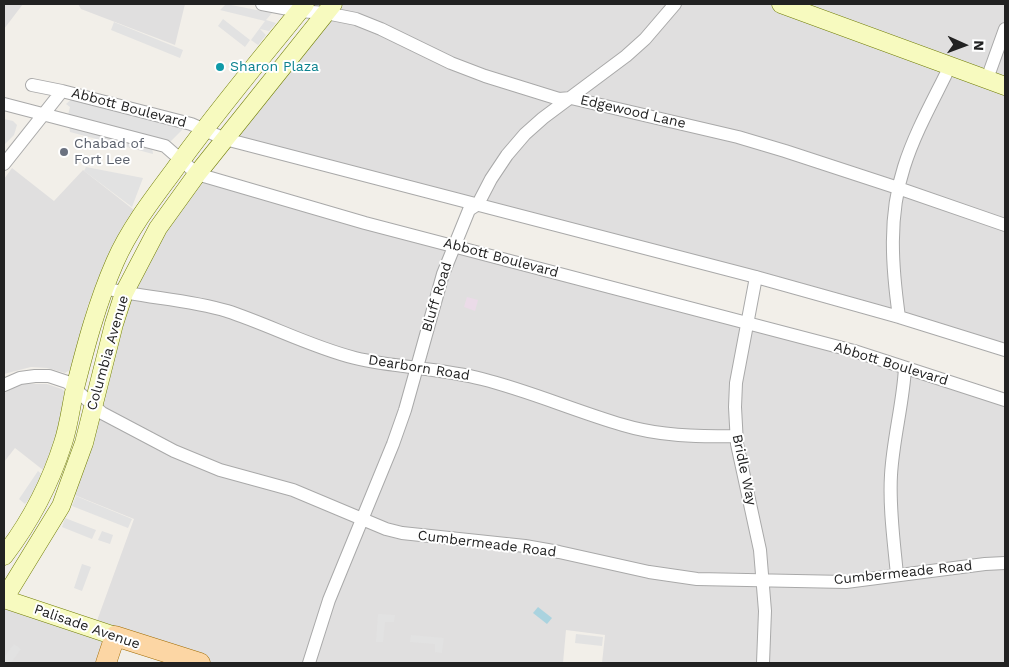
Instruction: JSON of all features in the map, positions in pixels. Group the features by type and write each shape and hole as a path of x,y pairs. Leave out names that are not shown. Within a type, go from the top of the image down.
{"main road":[{"path":"106,663 115,636"},
{"name":"Palisade Avenue","path":"115,636 200,663"}],"street":[{"name":"Edgewood Lane","path":"262,4 302,8 330,8 381,29 451,63 485,76 558,99 571,98 738,137 898,188 1005,226"},
{"name":"Bluff Road","path":"309,663 329,600 405,410 437,292 469,210 478,204 491,179 507,155 525,134 638,45 675,4"},
{"path":"781,4 1005,86"},
{"name":"Columbia Avenue","path":"4,556 39,502 64,442 95,310 116,260 130,233 203,129 302,8"},
{"name":"Columbia Avenue","path":"4,600 61,506 84,443 114,324 124,293 158,228 197,174 330,8"},
{"path":"987,79 1005,29"},
{"path":"899,316 892,237 898,188 920,127 950,66"},
{"name":"Abbott Boulevard","path":"32,85 62,90 191,124 225,139 756,277 899,316 1005,350"},
{"path":"4,164 62,90"},
{"name":"Abbott Boulevard","path":"4,104 166,146 197,174 365,223 854,351 1005,400"},
{"name":"Bridle Way","path":"756,277 736,383 735,407 736,436 760,550 765,611 763,663"},
{"name":"Dearborn Road","path":"104,288 226,311 327,350 364,360 479,378 639,429 670,434 736,436"},
{"path":"897,575 891,477 892,455 905,368"},
{"name":"Cumbermeade Road","path":"4,385 20,378 35,376 49,376 67,382 102,412 174,451 220,470 293,490 386,529 402,533 525,546 680,577 846,582 1005,563"},
{"name":"Palisade Avenue","path":"4,600 115,636"}],"shaded area":[{"path":"4,4 23,4 4,29"},
{"path":"78,4 185,4 175,45 81,9"},
{"path":"226,4 272,13 266,20 276,23 269,31 260,29 266,35 258,45 251,40 265,21 220,10"},
{"path":"333,4 1005,4 1005,350 225,139"},
{"path":"223,19 250,40 245,47 218,26"},
{"path":"114,22 183,50 180,58 111,30"},
{"path":"74,97 185,127 170,142 68,115 70,107 66,104"},
{"path":"4,119 13,121 17,125 14,135 4,145"},
{"path":"69,123 152,145 153,154 70,132"},
{"path":"86,167 143,178 132,207 84,171"},
{"path":"12,168 54,201 83,170 134,210 124,224 99,277 88,305 73,363 70,370 65,373 47,368 31,367 4,374 4,179"},
{"path":"197,174 1005,400 1005,663 602,663 605,635 566,630 563,663 200,663 115,636 106,663 4,663 4,600 94,629 134,519 67,492 114,324"},
{"path":"467,297 478,300 475,311 464,307"},
{"path":"21,384 47,384 62,389 66,393 55,440 43,470 15,448 4,462 4,393"},
{"path":"38,471 46,478 25,504 19,499"},
{"path":"76,496 132,519 128,528 72,506"},
{"path":"65,518 96,530 92,539 62,527"},
{"path":"102,531 113,535 110,544 98,540"},
{"path":"82,564 91,567 82,591 74,588"},
{"path":"378,614 395,615 394,622 385,622 383,642 376,642"},
{"path":"576,634 603,637 602,646 575,643"},
{"path":"411,635 444,638 442,653 435,652 435,644 410,642"},
{"path":"14,644 21,649 11,663 4,663 4,657"}],"water":[{"path":"538,607 552,618 547,624 533,613"}],"place":[{"name":"Sharon Plaza","path":"220,67"},
{"name":"Chabad of Fort Lee","path":"64,152"}]}
